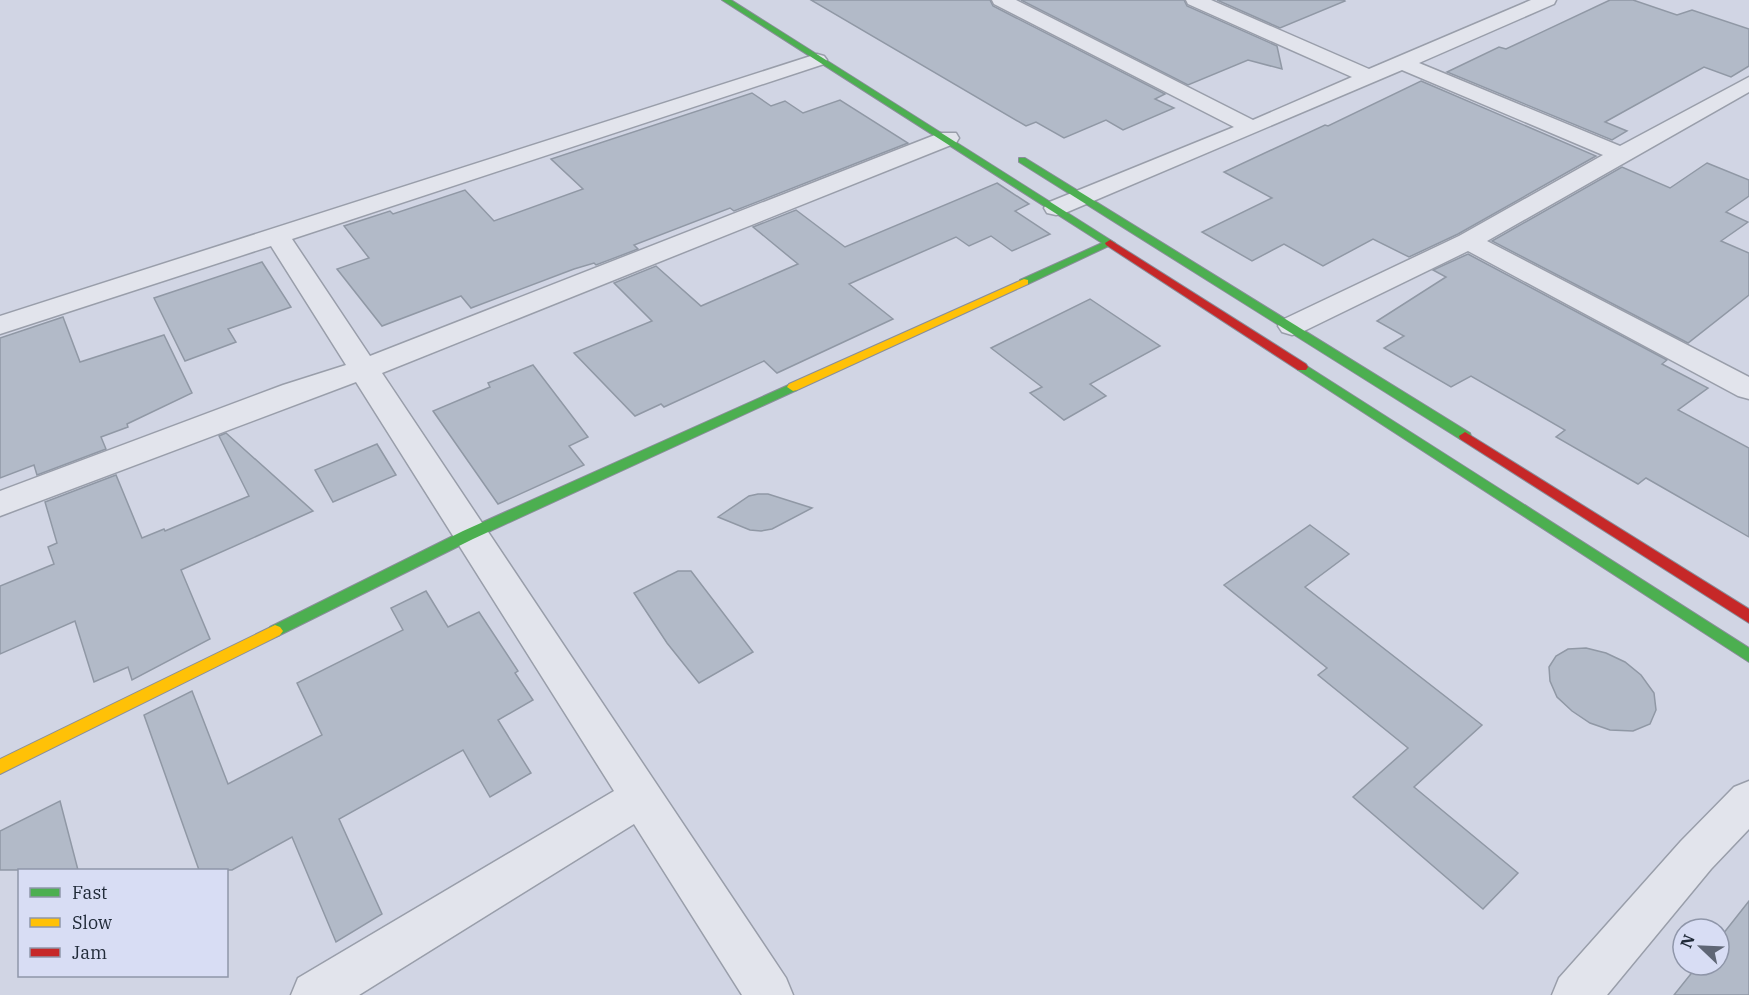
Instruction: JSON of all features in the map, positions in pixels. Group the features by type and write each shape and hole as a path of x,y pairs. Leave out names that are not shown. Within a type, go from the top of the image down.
{"street":[{"path":"726,0 817,60 948,138 1749,656"},
{"path":"1001,0 1252,128"},
{"path":"1195,0 1369,77"},
{"path":"1056,208 1252,128 1547,0"},
{"path":"0,325 817,60"},
{"path":"1402,63 1620,154"},
{"path":"1292,326 1468,241 1620,154 1744,90"},
{"path":"0,504 294,392 364,369 948,138"},
{"path":"1014,155 1292,326 1749,617"},
{"path":"277,236 468,535 769,995"},
{"path":"1468,241 1742,376"},
{"path":"0,767 468,535 1110,243"},
{"path":"315,995 640,798"},
{"path":"1576,995 1696,855 1749,800"}],"building":[{"path":"811,0 990,0 993,6 1165,94 1155,99 1174,108 1123,130 1106,120 1064,138 1036,122 1026,126"},
{"path":"1021,0 1184,0 1187,6 1277,46 1282,69 1248,60 1188,85"},
{"path":"1217,0 1344,0 1345,1 1280,28"},
{"path":"1610,0 1633,0 1677,15 1692,10 1749,29 1749,66 1731,77 1704,67 1605,122 1627,131 1612,140 1447,72 1499,47 1506,49"},
{"path":"1421,81 1596,156 1458,234 1409,257 1373,239 1323,266 1284,244 1252,261 1202,232 1272,198 1224,172 1325,125 1328,126"},
{"path":"752,93 771,106 785,101 803,113 840,100 908,143 734,211 730,208 634,245 638,249 596,265 594,263 574,269 471,308 461,296 382,326 337,269 369,258 344,226 390,211 393,214 465,190 494,221 583,189 551,159"},
{"path":"1707,163 1749,180 1749,196 1726,212 1748,222 1721,241 1749,253 1749,295 1688,343 1492,241 1622,167 1670,188"},
{"path":"997,183 1029,204 1015,211 1050,234 1012,251 991,236 969,246 956,237 849,284 893,319 777,373 764,361 664,407 661,404 635,416 574,353 652,321 614,283 656,266 701,306 798,264 753,227 796,210 845,247"},
{"path":"1468,254 1667,360 1662,364 1708,388 1678,410 1749,448 1749,537 1646,478 1638,484 1556,437 1565,430 1471,376 1451,387 1384,348 1404,336 1377,321 1446,277 1433,270"},
{"path":"262,262 291,307 228,329 236,342 185,361 154,298"},
{"path":"1090,299 1160,346 1090,384 1106,396 1064,420 1030,393 1042,387 991,348"},
{"path":"63,317 80,362 164,335 192,393 127,424 128,427 101,437 106,449 37,475 34,465 0,478 0,338"},
{"path":"533,365 588,437 569,446 584,465 498,504 433,411 490,387 488,383"},
{"path":"226,433 313,511 181,570 210,639 132,680 128,667 94,682 75,621 0,654 0,586 54,564 48,547 57,543 45,502 116,475 142,538 164,529 165,531 249,496 219,436"},
{"path":"377,444 396,475 333,502 315,470"},
{"path":"768,494 812,508 772,529 761,531 750,530 718,517 749,496"},
{"path":"1310,525 1349,554 1305,587 1482,725 1414,787 1518,873 1483,909 1353,797 1408,748 1318,675 1327,668 1224,585"},
{"path":"678,571 691,571 753,652 699,683 667,643 634,593"},
{"path":"426,591 448,627 479,612 518,671 515,673 533,700 498,720 531,773 490,797 463,750 339,819 382,914 336,942 292,837 232,870 199,869 144,715 192,691 228,784 322,735 297,683 403,630 391,608"},
{"path":"1586,648 1606,653 1625,662 1641,675 1654,693 1656,710 1650,724 1633,731 1610,730 1590,723 1557,697 1550,681 1549,667 1556,656 1568,649"},
{"path":"60,801 78,869 0,870 0,831"},
{"path":"1749,901 1749,995 1674,995 1688,977 1731,977 1731,924"}],"traffic: fast":[{"path":"726,0 1110,243"},
{"path":"1022,160 1465,436"},
{"path":"1024,282 1110,243"},
{"path":"1302,367 1749,656"},
{"path":"275,631 468,535 793,387"}],"traffic: slow":[{"path":"793,387 1024,282"},
{"path":"0,767 275,631"}],"traffic: jam":[{"path":"1110,243 1302,367"},
{"path":"1465,436 1749,617"}]}
